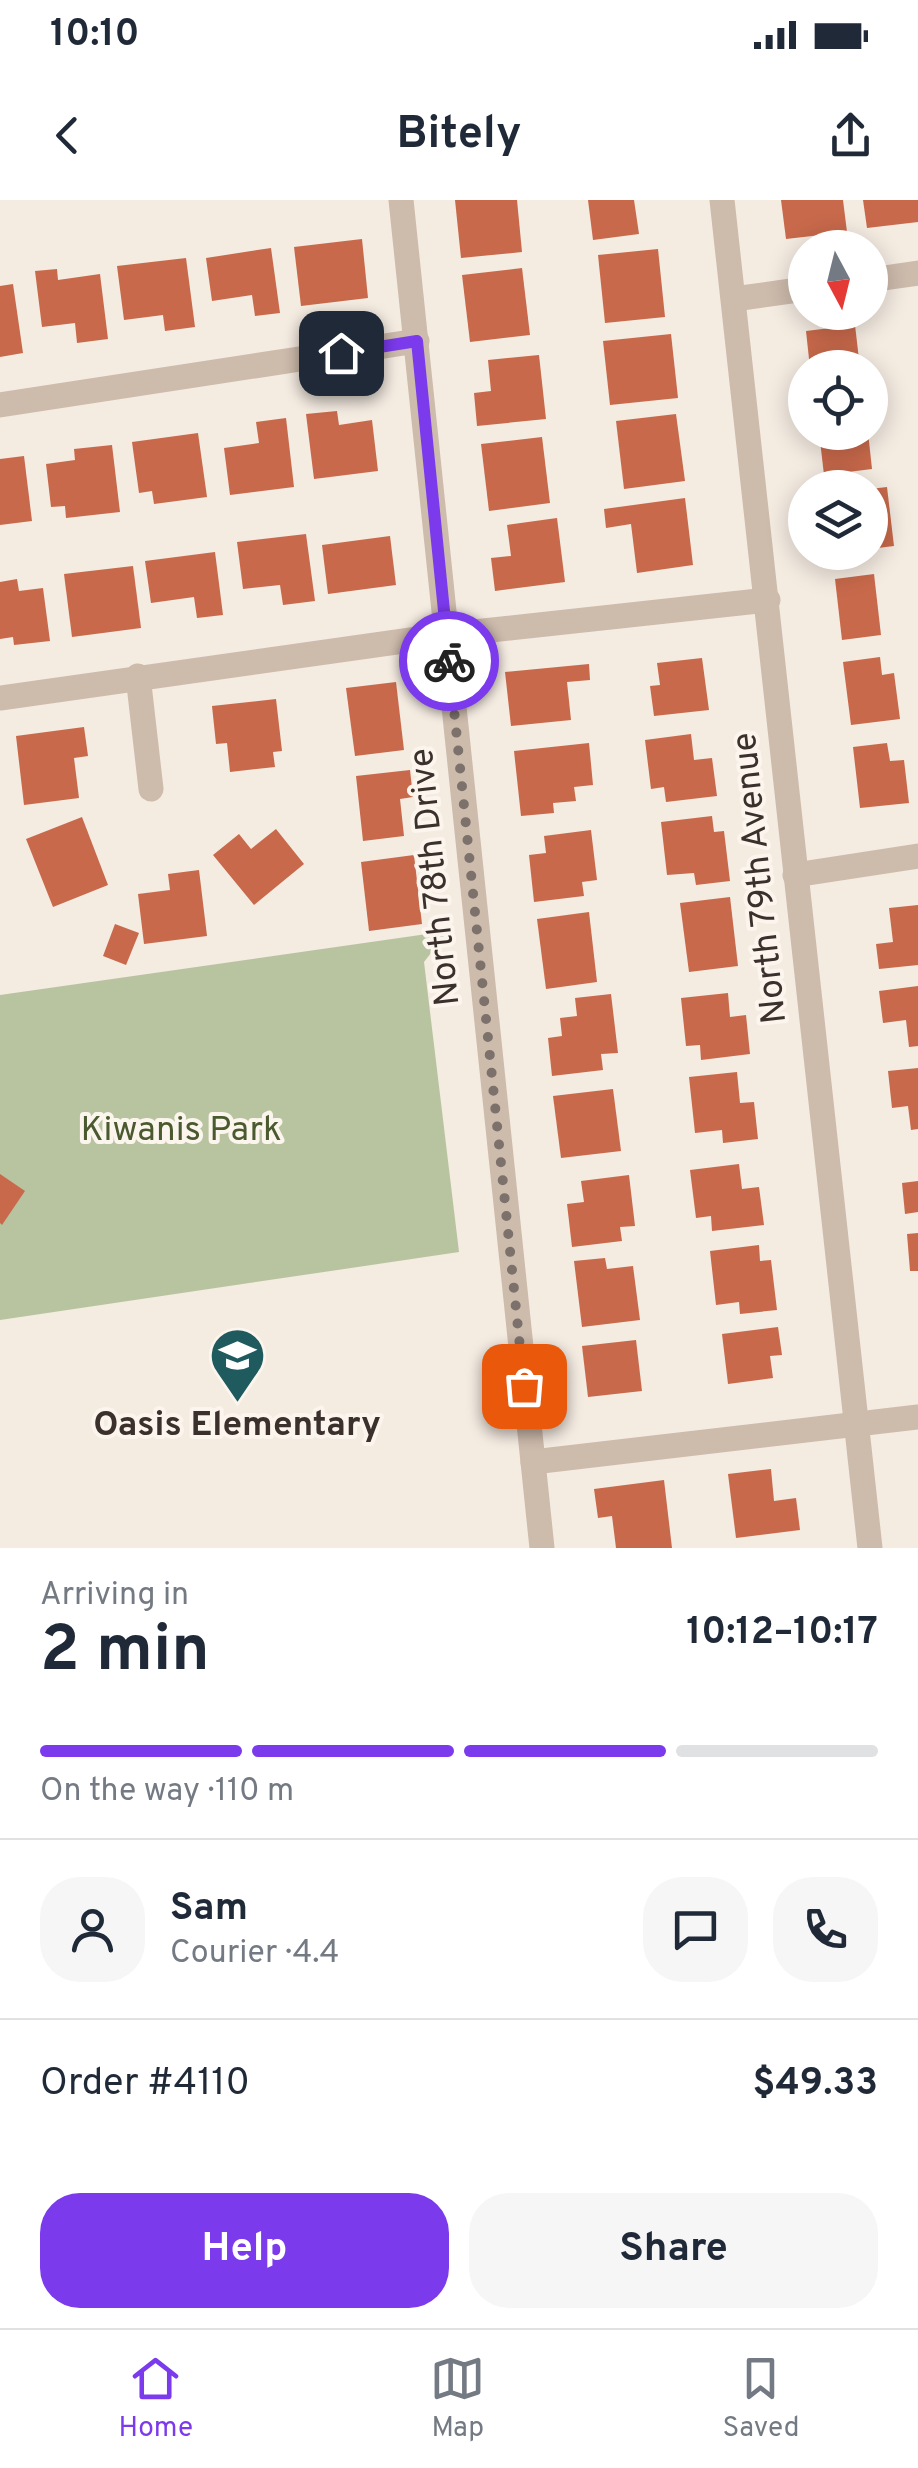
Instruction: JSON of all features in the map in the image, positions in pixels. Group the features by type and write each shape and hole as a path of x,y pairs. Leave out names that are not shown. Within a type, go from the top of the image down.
{"street":[{"name":"North 78th Drive","path":"401,200 542,1548"},
{"name":"North 79th Avenue","path":"722,200 870,1548"},
{"path":"888,277 918,273"},
{"path":"734,299 788,291"},
{"path":"0,405 417,341"},
{"path":"0,698 446,635 768,600"},
{"path":"138,676 151,788"},
{"path":"795,875 918,856"},
{"path":"533,1462 918,1416"}],"green space":[{"name":"Kiwanis Park","path":"448,931 424,962 459,1252 0,1320 0,995"}],"building":[{"path":"455,200 517,200 522,252 461,258"},
{"path":"588,200 634,200 639,234 593,240"},
{"path":"781,200 843,200 847,230 788,230 786,239"},
{"path":"863,200 918,200 918,222 867,228"},
{"path":"362,239 368,298 301,306 294,247"},
{"path":"271,248 280,313 255,316 252,295 212,301 206,258"},
{"path":"658,249 665,317 605,323 598,255"},
{"path":"186,258 195,327 165,331 163,315 124,320 117,266"},
{"path":"522,268 530,335 470,342 462,275"},
{"path":"57,269 58,280 100,274 108,339 77,343 75,323 42,327 35,271"},
{"path":"13,284 23,353 0,357 0,286"},
{"path":"856,330 858,350 808,350 806,331"},
{"path":"671,334 678,398 610,405 603,341"},
{"path":"539,355 546,419 477,426 474,393 491,391 488,360"},
{"path":"337,411 339,425 372,420 378,471 314,479 306,414"},
{"path":"676,414 685,481 624,489 616,421"},
{"path":"286,418 294,487 230,495 224,448 259,443 256,422"},
{"path":"198,433 207,497 154,504 152,491 139,493 132,442"},
{"path":"542,437 550,503 489,511 481,444"},
{"path":"112,445 120,512 66,518 65,506 51,507 46,464 75,460 74,449"},
{"path":"821,450 870,450 872,469 823,470"},
{"path":"24,456 32,521 0,525 0,459"},
{"path":"888,495 894,546 888,547"},
{"path":"685,498 693,565 637,573 631,524 606,528 604,509"},
{"path":"557,518 565,582 495,591 491,558 511,556 507,525"},
{"path":"306,534 315,601 283,605 280,585 243,589 237,542"},
{"path":"390,536 396,585 328,594 322,545"},
{"path":"215,552 223,615 197,618 194,597 151,603 145,561"},
{"path":"133,566 141,628 72,637 64,574"},
{"path":"874,574 881,635 842,640 835,579"},
{"path":"17,579 19,591 43,588 50,641 14,645 13,637 0,639 0,582"},
{"path":"880,657 882,675 894,673 900,719 851,725 843,662"},
{"path":"702,658 709,710 654,716 650,686 660,685 657,663"},
{"path":"589,664 590,680 567,682 571,720 511,726 505,672"},
{"path":"396,682 404,750 355,756 346,688"},
{"path":"276,699 282,751 273,752 275,767 230,772 227,743 216,744 212,706"},
{"path":"84,727 88,756 74,758 79,798 24,805 16,736"},
{"path":"691,734 694,760 712,758 717,796 666,802 664,787 651,789 645,740"},
{"path":"589,743 593,785 574,787 576,801 553,803 554,813 521,816 514,751"},
{"path":"887,743 890,761 904,760 909,803 860,808 853,747"},
{"path":"410,770 413,797 400,799 404,836 363,841 356,776"},
{"path":"712,816 714,832 724,831 730,881 696,885 694,873 667,875 661,822"},
{"path":"82,817 108,885 53,907 26,839"},
{"path":"276,829 304,864 254,905 213,855 239,834 251,849"},
{"path":"591,830 597,880 582,882 584,896 534,902 529,855 546,853 544,836"},
{"path":"414,855 422,924 369,931 361,862"},
{"path":"199,870 207,936 144,944 138,894 170,890 168,874"},
{"path":"730,897 738,966 689,972 680,903"},
{"path":"918,905 918,965 879,969 876,944 893,942 889,908"},
{"path":"589,912 597,982 546,989 537,919"},
{"path":"115,924 139,933 126,965 103,956"},
{"path":"918,986 918,1046 909,1047 906,1020 883,1023 879,991"},
{"path":"728,993 730,1017 746,1015 750,1054 701,1060 700,1045 686,1046 681,998"},
{"path":"611,994 618,1053 601,1054 603,1070 552,1076 548,1038 562,1036 560,1018 577,1016 575,998"},
{"path":"918,1068 918,1129 911,1130 908,1106 892,1108 888,1071"},
{"path":"737,1072 740,1103 754,1102 758,1139 723,1143 722,1130 695,1133 689,1077"},
{"path":"613,1089 621,1151 561,1158 553,1096"},
{"path":"739,1164 742,1189 759,1187 764,1225 712,1231 711,1216 696,1218 690,1170"},
{"path":"0,1174 25,1191 2,1225 0,1223"},
{"path":"629,1175 635,1226 620,1227 622,1241 572,1247 567,1204 584,1202 581,1181"},
{"path":"918,1181 918,1212 905,1214 902,1183"},
{"path":"918,1233 918,1271 910,1271 907,1234"},
{"path":"759,1245 760,1261 771,1260 777,1310 740,1314 739,1302 716,1305 710,1251"},
{"path":"605,1258 607,1269 633,1266 640,1320 582,1327 574,1261"},
{"path":"778,1327 782,1355 770,1356 773,1378 728,1384 722,1334"},
{"path":"636,1340 642,1391 588,1397 582,1346"},
{"path":"771,1469 774,1501 796,1498 800,1530 736,1538 728,1474"},
{"path":"664,1480 672,1548 616,1548 612,1516 598,1518 594,1489"}],"way so far":[{"path":"449,661 524,1386"}],"place":[{"name":"Oasis Elementary","path":"237,1404"}],"route":[{"path":"341,353 417,341 449,661"}]}
